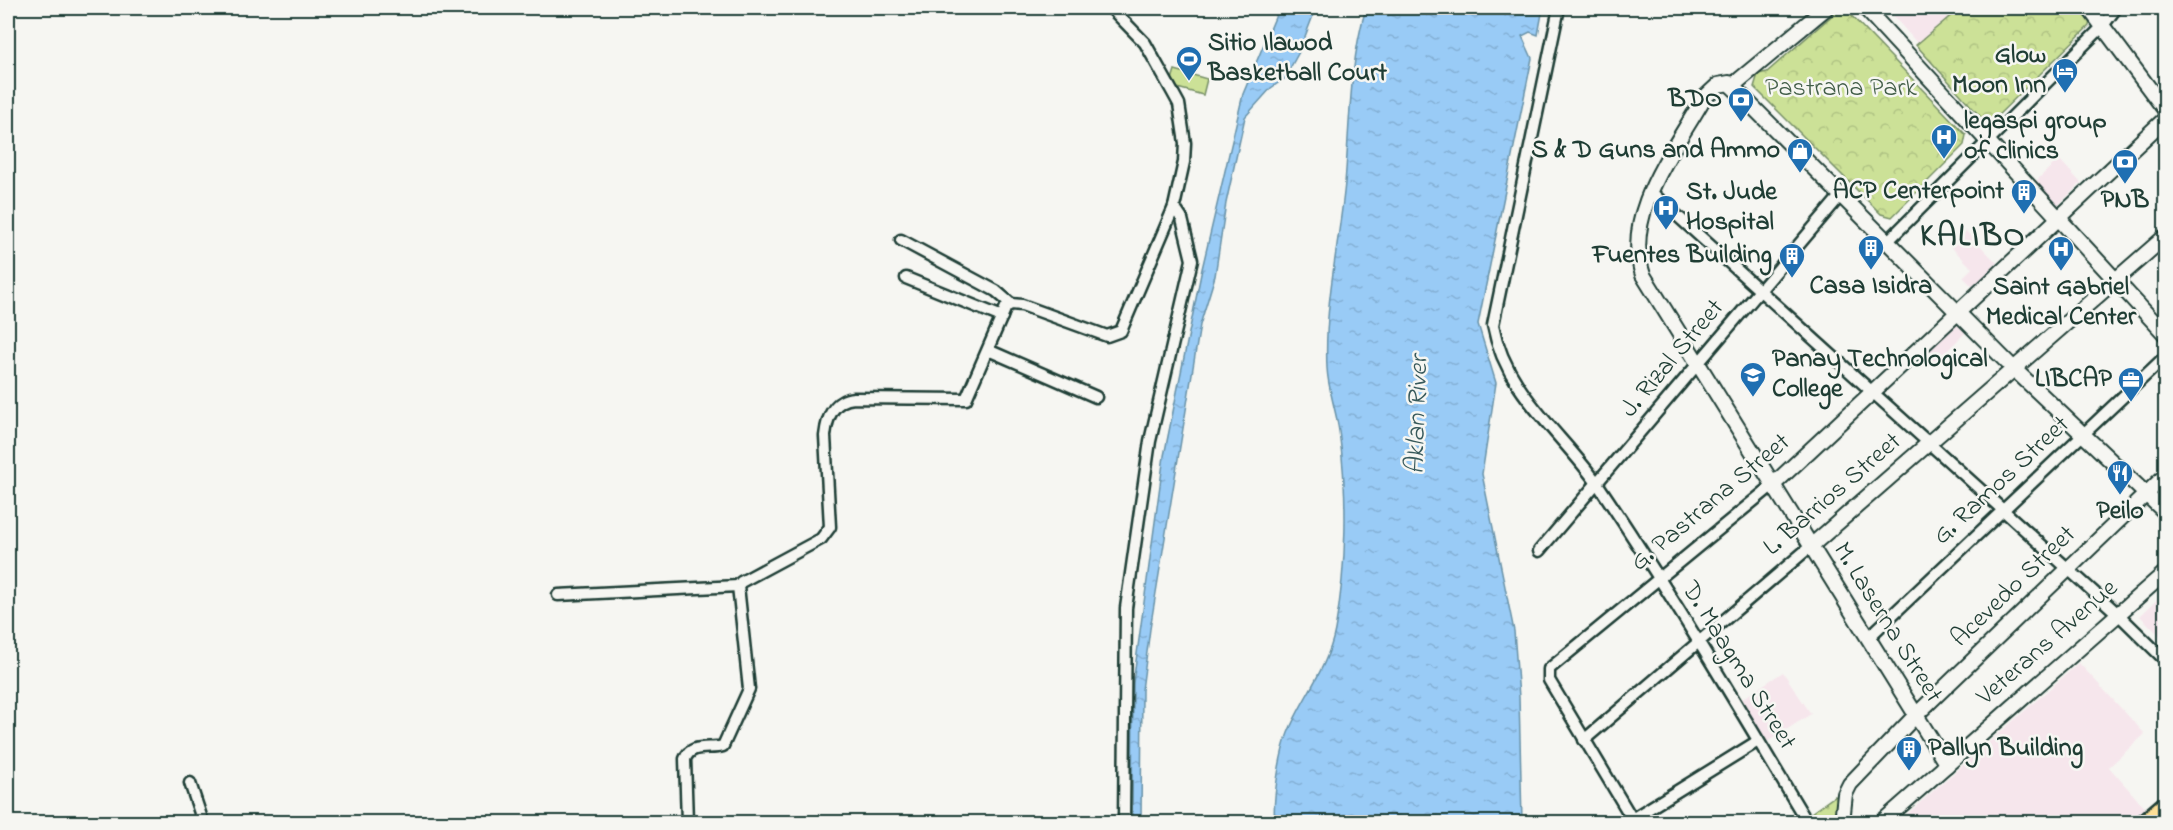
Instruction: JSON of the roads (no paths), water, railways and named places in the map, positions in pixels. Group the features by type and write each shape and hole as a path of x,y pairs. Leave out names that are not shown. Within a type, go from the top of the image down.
{"main road":[{"path":"2145,822 2166,804"}],"street":[{"path":"901,240 996,291 1011,304 1022,304 1107,336 1116,334 1124,325 1174,207 1185,152 1179,104 1145,43 1111,8"},
{"name":"D. Maagma Street","path":"1559,8 1493,325 1503,360 1540,417 1597,484 1659,579 1808,822"},
{"name":"M. Laserna Street","path":"1826,8 1731,85 1718,85 1703,99 1641,213 1637,232 1640,268 1648,288 1947,765"},
{"path":"1865,8 2166,335"},
{"path":"2089,8 2166,111"},
{"path":"1887,242 2102,27 2116,8"},
{"path":"1731,85 2014,369 2166,513"},
{"name":"G. Pastrana Street","path":"1584,740 1549,680 1548,674 1554,663 1773,485 2166,118"},
{"path":"1651,192 2068,568 2166,661"},
{"name":"J. Rizal Street","path":"1539,551 1841,195"},
{"path":"1124,822 1126,608 1150,441 1192,260 1182,219 1174,207"},
{"name":"L. Barrios Street","path":"1584,740 1811,546 2114,279 2166,236"},
{"path":"906,278 1002,317"},
{"path":"687,822 684,759 687,753 695,748 723,746 748,694 738,586 741,582 820,539 828,531 825,436 826,424 835,405 843,399 854,398 966,399 1002,317 1011,304"},
{"path":"988,350 1096,397"},
{"name":"G. Ramos Street","path":"1868,638 2166,356"},
{"name":"Acevedo Street","path":"1842,822 1844,801 1850,784 1916,715 2166,475"},
{"name":"Veterans Avenue","path":"1882,822 2166,572"},
{"path":"558,595 738,586"},
{"path":"1584,740 1633,821 1758,741"},
{"path":"190,783 203,822"}],"water":[{"path":"1279,8 1316,8 1299,52 1284,79 1271,88 1245,117 1226,203 1215,276 1200,325 1150,629 1142,690 1141,822 1132,822 1133,683 1164,456 1202,269 1243,94"},
{"name":"Aklan River","path":"1366,8 1543,8 1538,35 1530,32 1522,36 1532,58 1478,324 1496,383 1482,474 1514,631 1519,697 1522,822 1275,822 1276,790 1285,742 1332,644 1342,581 1345,530 1344,480 1339,431 1328,376 1328,321 1345,183 1353,73"}],"place":[{"name":"Sitio Ilawod Basketball Court","path":"1189,82"},
{"name":"Glow Moon Inn","path":"2065,94"},
{"name":"BDO","path":"1741,123"},
{"name":"legaspi group of clinics","path":"1944,160"},
{"name":"S & D Guns and Ammo","path":"1800,174"},
{"name":"PNB","path":"2125,185"},
{"name":"ACP Centerpoint","path":"2024,215"},
{"name":"St. Jude Hospital","path":"1666,231"},
{"name":"Casa Isidra","path":"1871,271"},
{"name":"Saint Gabriel Medical Center","path":"2061,272"},
{"name":"Fuentes Building","path":"1792,279"},
{"name":"Panay Technological College","path":"1753,398"},
{"name":"LIBCAP","path":"2131,403"},
{"name":"Peilo","path":"2120,496"},
{"name":"Pallyn Building","path":"1909,772"}],"district":[{"name":"KALIBO","path":"1973,237"}],"park label":[{"name":"Pastrana Park","path":"1841,89"}]}
